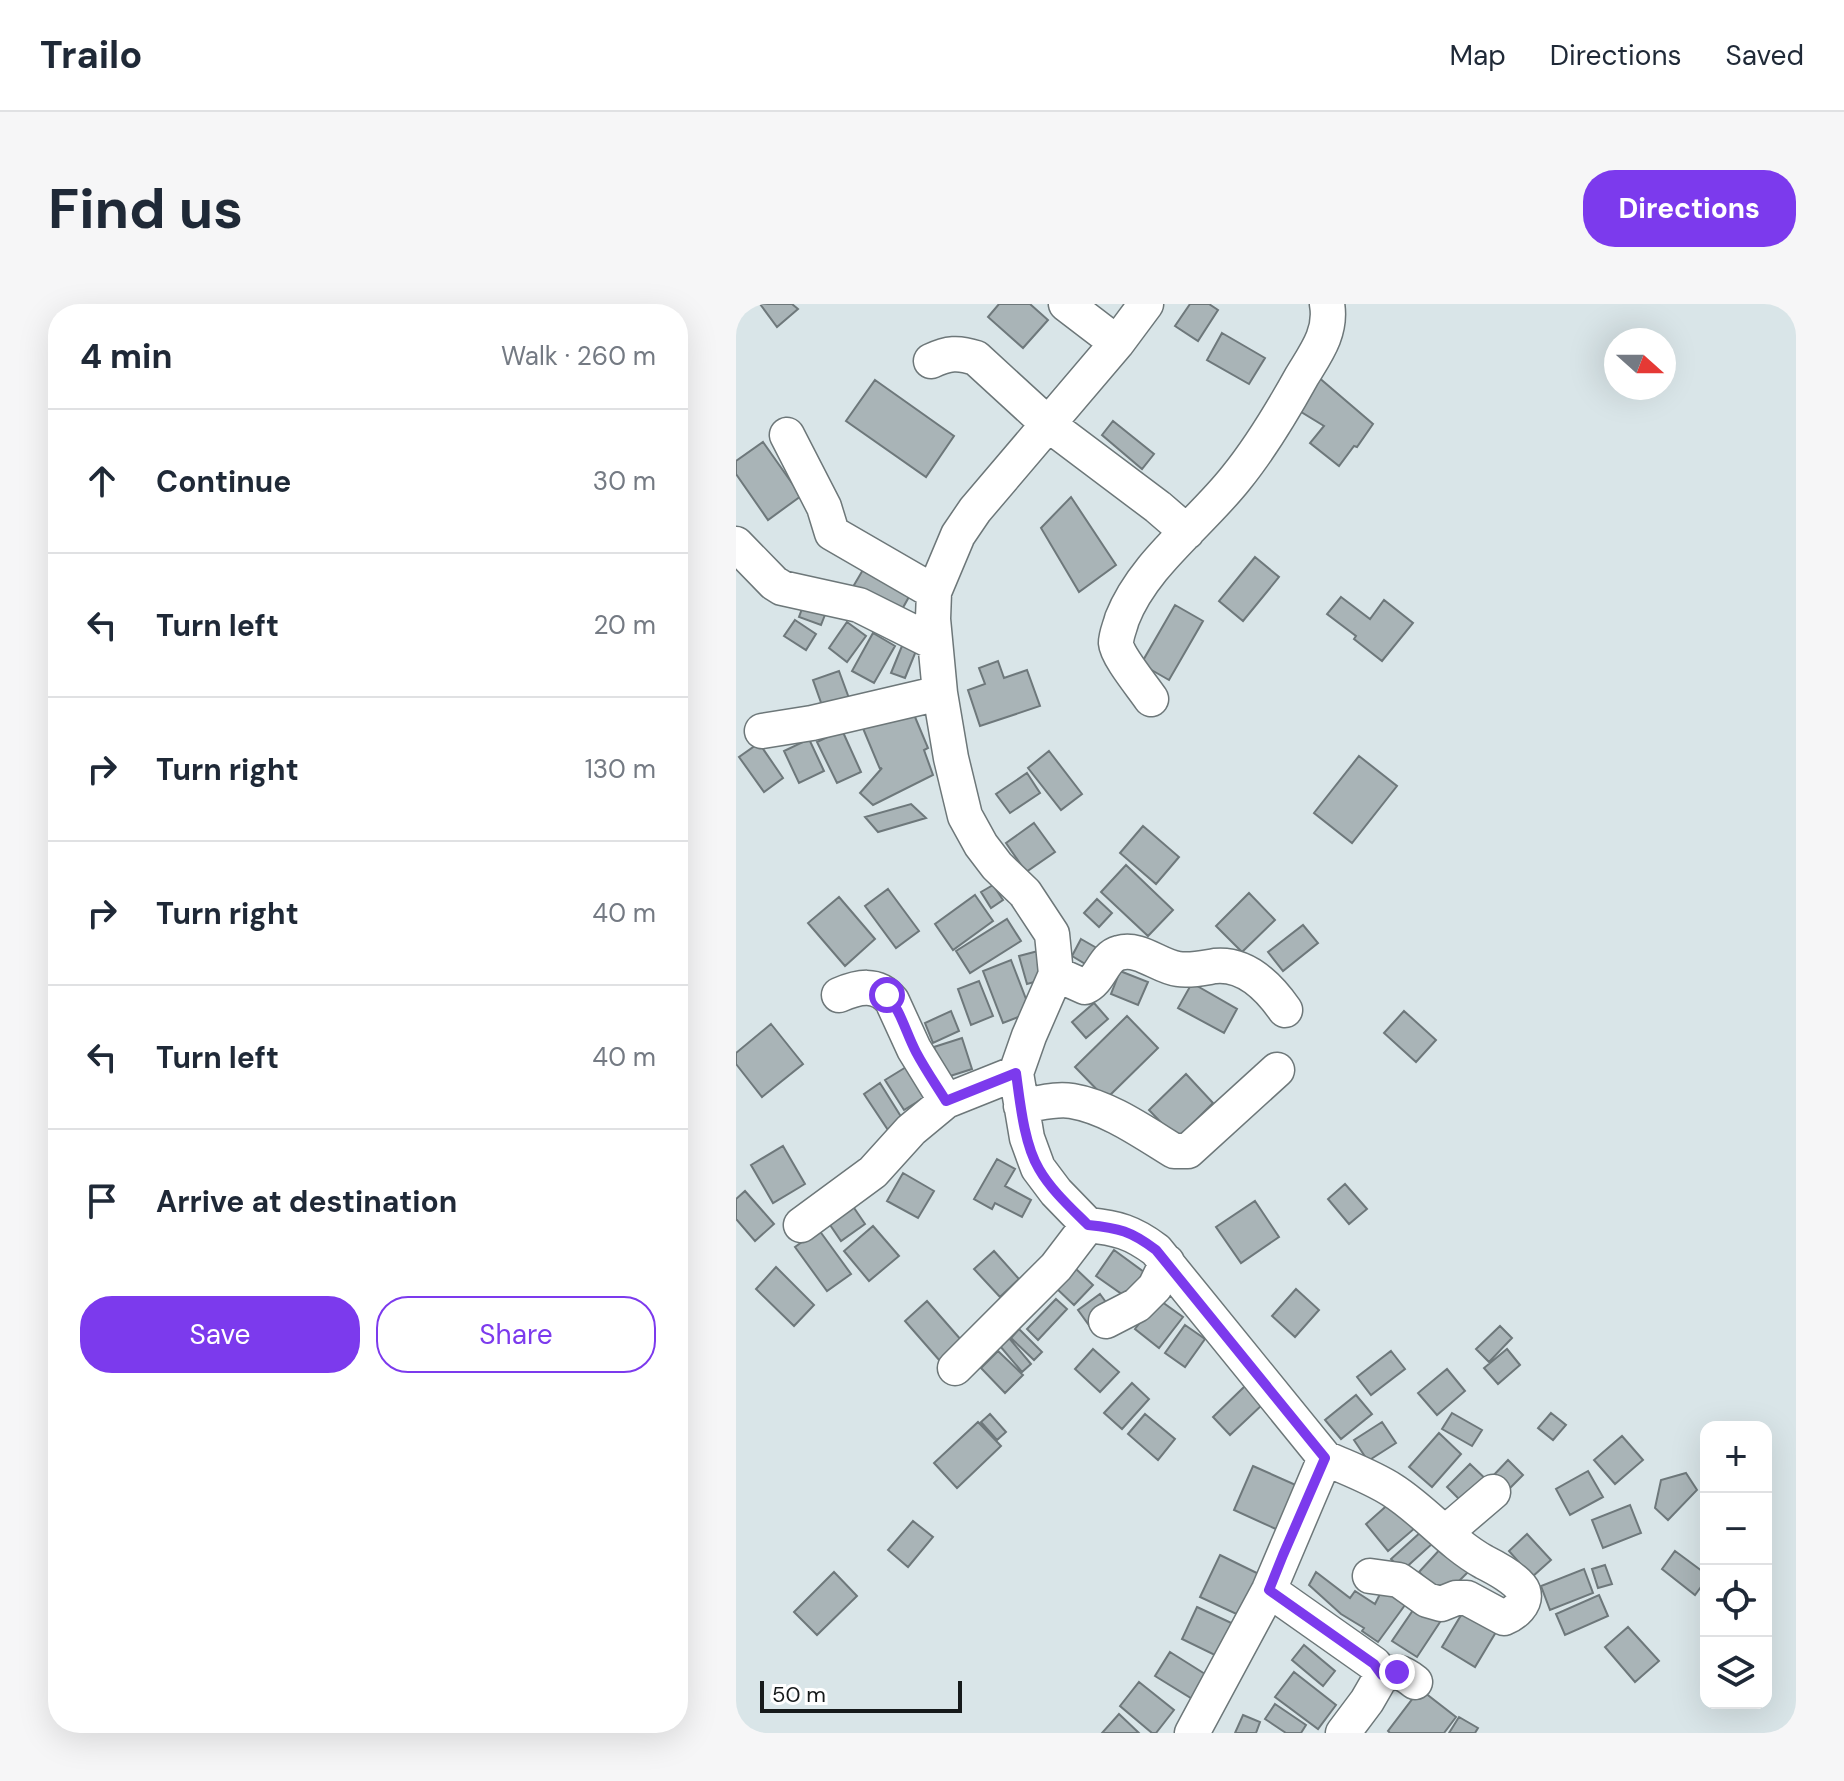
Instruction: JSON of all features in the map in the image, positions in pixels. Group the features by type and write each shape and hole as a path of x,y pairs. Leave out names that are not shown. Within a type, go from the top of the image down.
{"street":[{"path":"1066,304 1117,343"},
{"path":"1146,304 1049,425 975,510 958,535 934,592 940,693 951,758 965,816 981,845 1025,893 1052,934 1056,974 1029,1036 1019,1089 1027,1138 1038,1168 1088,1225 1126,1231 1156,1250 1325,1458 1389,1488 1421,1509 1445,1533 1523,1589 1524,1598 1520,1607 1504,1618 1467,1598 1456,1598 1441,1604 1427,1600 1399,1580 1370,1576"},
{"path":"1151,699 1116,643 1130,601 1160,561 1235,480 1270,432 1323,339 1329,318 1327,304"},
{"path":"931,361 948,354 962,353 976,358 1049,425 1187,532"},
{"path":"787,435 824,507 832,533 934,592"},
{"path":"736,544 782,588 859,605 935,643"},
{"path":"762,731 812,723 940,693"},
{"path":"1056,974 1085,987 1094,982 1113,955 1123,951 1178,969 1219,966 1244,971 1260,980 1285,1010"},
{"path":"839,995 868,987 887,995 926,1071 946,1101"},
{"path":"801,1225 873,1172 911,1130 946,1101 1019,1089 1054,1100 1085,1105 1122,1120 1174,1151 1182,1152 1188,1151 1277,1070"},
{"path":"955,1368 1056,1267 1088,1225"},
{"path":"1106,1321 1137,1305 1155,1287 1167,1262"},
{"path":"1192,1733 1269,1590 1325,1458"},
{"path":"1445,1533 1493,1492"},
{"path":"1269,1590 1374,1664 1382,1675"},
{"path":"1343,1733 1382,1675 1397,1672 1415,1682"}],"building":[{"path":"760,304 792,304 798,309 777,327"},
{"path":"999,304 1030,304 1048,320 1023,348 988,317"},
{"path":"1190,304 1209,304 1218,310 1198,341 1175,326"},
{"path":"1222,333 1265,358 1249,384 1207,360"},
{"path":"1317,376 1373,424 1339,466 1310,443 1324,426 1293,407"},
{"path":"875,380 954,436 926,477 846,421"},
{"path":"1113,421 1154,454 1142,469 1102,435"},
{"path":"763,442 801,496 768,520 736,474 736,461"},
{"path":"1071,497 1116,565 1079,592 1041,528"},
{"path":"1255,557 1279,577 1243,621 1219,601"},
{"path":"864,568 910,595 896,620 850,592"},
{"path":"1341,597 1370,619 1384,600 1413,623 1382,661 1327,614"},
{"path":"806,598 828,607 821,625 799,617"},
{"path":"1175,605 1203,621 1169,680 1141,664"},
{"path":"795,620 816,634 806,650 784,636"},
{"path":"847,622 866,636 847,662 829,648"},
{"path":"873,633 895,646 874,683 852,671"},
{"path":"904,641 918,646 905,678 891,673"},
{"path":"998,661 1004,678 1027,670 1040,706 980,726 968,690 985,684 979,668"},
{"path":"839,671 850,701 824,711 813,680"},
{"path":"910,705 928,748 924,750 933,775 873,805 860,793 882,768 862,726"},
{"path":"842,730 861,772 837,783 817,742"},
{"path":"809,739 824,771 799,783 784,751"},
{"path":"759,743 783,778 764,792 739,757"},
{"path":"1049,751 1082,794 1061,810 1028,768"},
{"path":"1359,756 1397,786 1352,843 1314,813"},
{"path":"1027,773 1040,793 1010,813 996,794"},
{"path":"911,804 926,818 878,832 865,817"},
{"path":"1034,823 1055,852 1026,872 1006,843"},
{"path":"1143,826 1179,857 1156,884 1120,853"},
{"path":"1126,865 1173,910 1148,936 1101,892"},
{"path":"993,885 1003,900 991,908 981,892"},
{"path":"888,889 919,931 896,948 865,906"},
{"path":"1249,893 1275,920 1242,952 1216,926"},
{"path":"975,895 993,921 953,950 935,924"},
{"path":"839,897 875,939 845,966 808,923"},
{"path":"1097,899 1112,913 1099,927 1084,913"},
{"path":"1007,919 1021,941 970,973 956,951"},
{"path":"1303,925 1318,943 1283,971 1268,952"},
{"path":"1081,939 1102,951 1092,968 1072,956"},
{"path":"1038,951 1045,979 1027,984 1019,956"},
{"path":"1011,960 1031,1012 1003,1023 983,971"},
{"path":"1120,971 1148,982 1138,1005 1111,994"},
{"path":"979,981 993,1016 971,1025 958,989"},
{"path":"1192,983 1237,1009 1224,1033 1178,1008"},
{"path":"1094,1003 1108,1019 1086,1038 1072,1022"},
{"path":"951,1011 959,1031 933,1043 925,1023"},
{"path":"1404,1011 1436,1040 1416,1062 1384,1033"},
{"path":"1127,1016 1158,1048 1106,1099 1075,1067"},
{"path":"771,1024 803,1064 762,1097 736,1064 736,1053"},
{"path":"962,1038 972,1069 944,1078 934,1047"},
{"path":"911,1064 930,1094 904,1110 885,1080"},
{"path":"1186,1074 1213,1103 1177,1139 1149,1110"},
{"path":"880,1083 905,1123 890,1133 864,1094"},
{"path":"783,1146 805,1184 773,1203 751,1165"},
{"path":"997,1159 1015,1169 1005,1186 1031,1200 1022,1217 995,1203 992,1209 974,1199"},
{"path":"903,1173 934,1191 918,1218 887,1201"},
{"path":"1345,1184 1367,1209 1349,1224 1328,1199"},
{"path":"745,1191 774,1224 755,1241 736,1219 736,1199"},
{"path":"1255,1201 1279,1237 1241,1263 1216,1227"},
{"path":"850,1202 865,1224 841,1241 826,1219"},
{"path":"873,1226 899,1256 869,1281 844,1251"},
{"path":"819,1230 851,1274 827,1291 795,1247"},
{"path":"1114,1250 1144,1272 1126,1297 1096,1276"},
{"path":"994,1251 1019,1279 1000,1297 974,1269"},
{"path":"776,1267 814,1305 794,1326 756,1289"},
{"path":"1075,1268 1093,1285 1074,1305 1056,1288"},
{"path":"1296,1289 1319,1310 1295,1337 1272,1316"},
{"path":"1100,1294 1113,1312 1091,1328 1078,1310"},
{"path":"1056,1299 1067,1309 1038,1340 1027,1329"},
{"path":"1158,1299 1183,1317 1159,1348 1135,1329"},
{"path":"927,1301 962,1341 940,1361 905,1321"},
{"path":"1185,1325 1205,1339 1185,1367 1165,1353"},
{"path":"1500,1326 1512,1338 1489,1362 1476,1349"},
{"path":"1019,1329 1042,1352 1034,1360 1011,1338"},
{"path":"1009,1338 1031,1364 1022,1372 1000,1346"},
{"path":"1093,1349 1119,1372 1100,1392 1075,1369"},
{"path":"1507,1349 1520,1365 1498,1384 1484,1368"},
{"path":"998,1351 1023,1375 1005,1393 981,1368"},
{"path":"1391,1351 1405,1369 1371,1395 1357,1377"},
{"path":"1447,1369 1465,1391 1437,1415 1418,1393"},
{"path":"1132,1383 1149,1399 1122,1429 1104,1413"},
{"path":"1245,1386 1262,1405 1230,1435 1213,1417"},
{"path":"1356,1395 1372,1414 1341,1439 1325,1420"},
{"path":"1452,1413 1482,1430 1472,1446 1442,1429"},
{"path":"1551,1413 1566,1425 1553,1440 1538,1428"},
{"path":"990,1414 1006,1432 997,1440 981,1422"},
{"path":"1145,1414 1175,1439 1158,1460 1128,1434"},
{"path":"978,1422 1001,1446 957,1488 934,1463"},
{"path":"1382,1422 1396,1443 1368,1461 1354,1440"},
{"path":"1439,1433 1461,1454 1432,1487 1409,1467"},
{"path":"1622,1436 1643,1460 1615,1484 1594,1460"},
{"path":"1508,1460 1523,1475 1506,1492 1491,1478"},
{"path":"1470,1464 1492,1485 1469,1509 1447,1487"},
{"path":"1253,1466 1298,1486 1278,1530 1234,1510"},
{"path":"1588,1471 1603,1497 1570,1515 1556,1489"},
{"path":"1686,1473 1697,1490 1668,1520 1655,1508 1661,1480"},
{"path":"1392,1501 1415,1528 1388,1551 1366,1524"},
{"path":"1630,1505 1641,1533 1603,1548 1592,1520"},
{"path":"913,1521 933,1537 908,1567 888,1550"},
{"path":"1422,1531 1433,1543 1402,1571 1391,1559"},
{"path":"1527,1534 1551,1560 1532,1577 1509,1551"},
{"path":"1444,1545 1470,1570 1444,1596 1419,1572"},
{"path":"1675,1551 1700,1570 1700,1588 1695,1595 1662,1569"},
{"path":"1220,1555 1265,1577 1245,1618 1200,1597"},
{"path":"1605,1565 1612,1584 1598,1588 1592,1569"},
{"path":"1584,1569 1593,1593 1550,1610 1541,1586"},
{"path":"834,1572 857,1596 817,1635 794,1612"},
{"path":"1316,1572 1350,1598 1355,1591 1375,1604 1383,1588 1405,1605 1378,1642 1309,1585"},
{"path":"1599,1595 1608,1616 1565,1635 1556,1614"},
{"path":"1420,1600 1444,1616 1417,1657 1392,1641"},
{"path":"1197,1607 1240,1627 1225,1660 1182,1639"},
{"path":"1463,1612 1496,1632 1475,1667 1442,1647"},
{"path":"1628,1627 1659,1661 1635,1682 1605,1647"},
{"path":"1304,1645 1335,1671 1323,1686 1292,1660"},
{"path":"1170,1652 1213,1679 1199,1703 1155,1676"},
{"path":"1294,1672 1336,1705 1318,1729 1275,1697"},
{"path":"1139,1682 1174,1710 1156,1733 1152,1733 1120,1706"},
{"path":"1420,1689 1456,1717 1444,1733 1390,1733 1388,1731"},
{"path":"1275,1704 1306,1725 1301,1733 1286,1733 1265,1719"},
{"path":"1119,1714 1139,1733 1102,1733"},
{"path":"1243,1715 1260,1722 1256,1733 1235,1733"},
{"path":"1459,1717 1478,1728 1475,1733 1449,1733"}],"route":[{"path":"887,995 926,1071 946,1101 1016,1073 1027,1138 1038,1168 1056,1192 1088,1225 1126,1231 1156,1250 1325,1458 1269,1590 1374,1664 1382,1675 1397,1672"}]}
